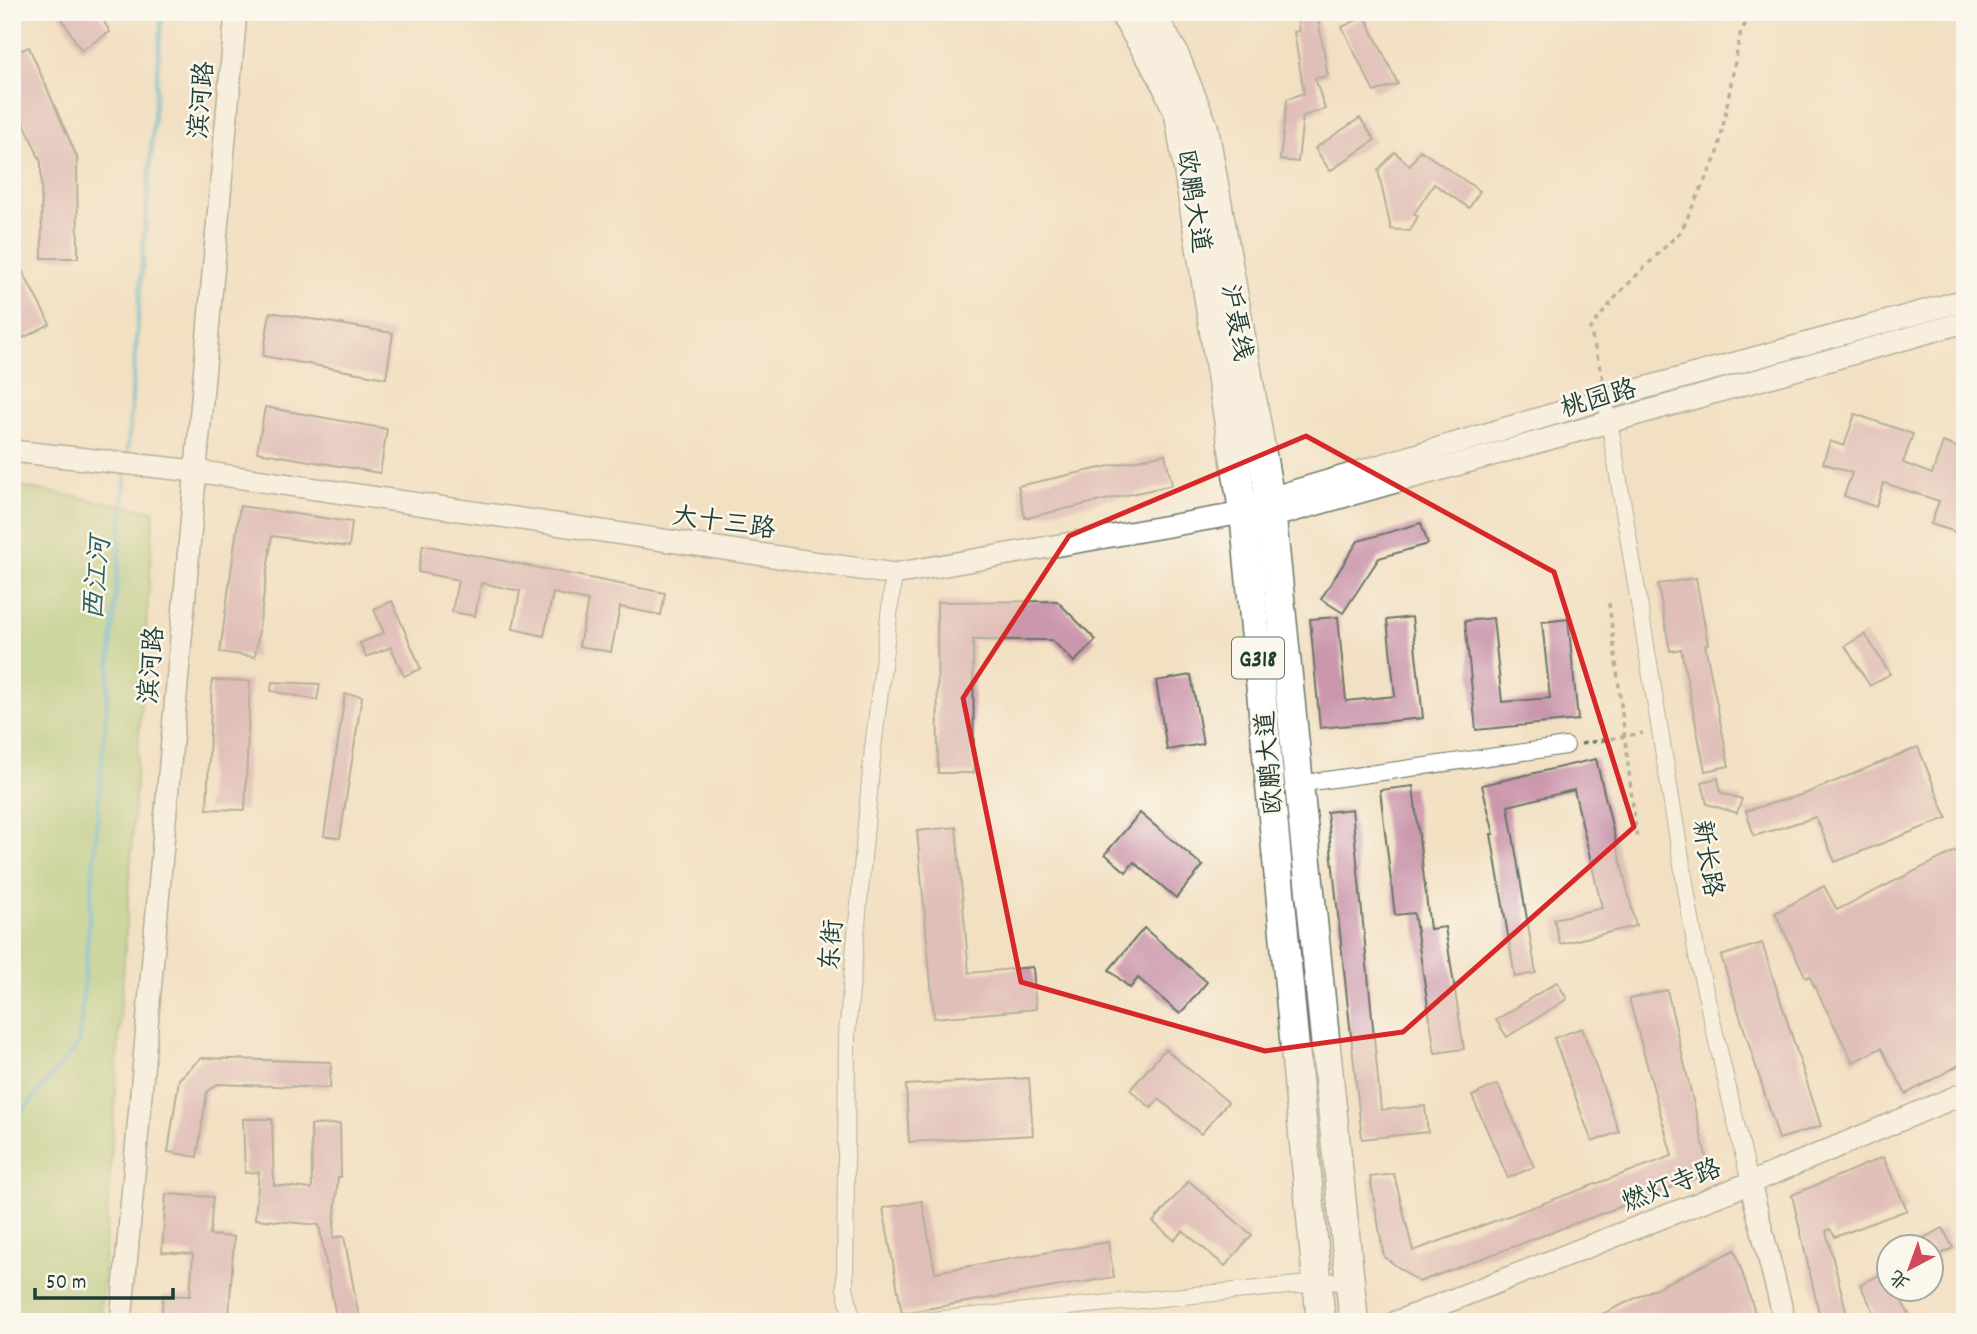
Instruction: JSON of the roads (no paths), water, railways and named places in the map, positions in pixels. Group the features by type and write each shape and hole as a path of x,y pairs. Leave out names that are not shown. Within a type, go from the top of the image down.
{"highway":[{"name":"欧鹏大道","path":"1123,12 1162,75 1179,114 1254,512 1298,784 1354,1322"},
{"name":"沪聂线","path":"1150,12 1174,54 1204,128 1254,512"},
{"name":"欧鹏大道","path":"1254,512 1321,1322"}],"street":[{"name":"滨河路","path":"121,1322 236,12"},
{"path":"1254,512 1608,398 1965,300"},
{"name":"桃园路","path":"1254,512 1609,424 1965,323"},
{"name":"新长路","path":"1608,398 1609,424 1698,957 1784,1322"},
{"name":"大十三路","path":"12,451 195,471 894,574 1254,512"},
{"name":"东街","path":"853,1322 845,1288 847,1034 873,748 894,574"},
{"path":"1298,784 1566,746"},
{"name":"燃灯寺路","path":"1396,1322 1750,1183 1965,1093"},
{"path":"912,1322 1350,1280"}],"waterway":[{"name":"西江河","path":"127,459 162,12"},
{"name":"西江河","path":"12,1124 79,1043 126,469"}]}
